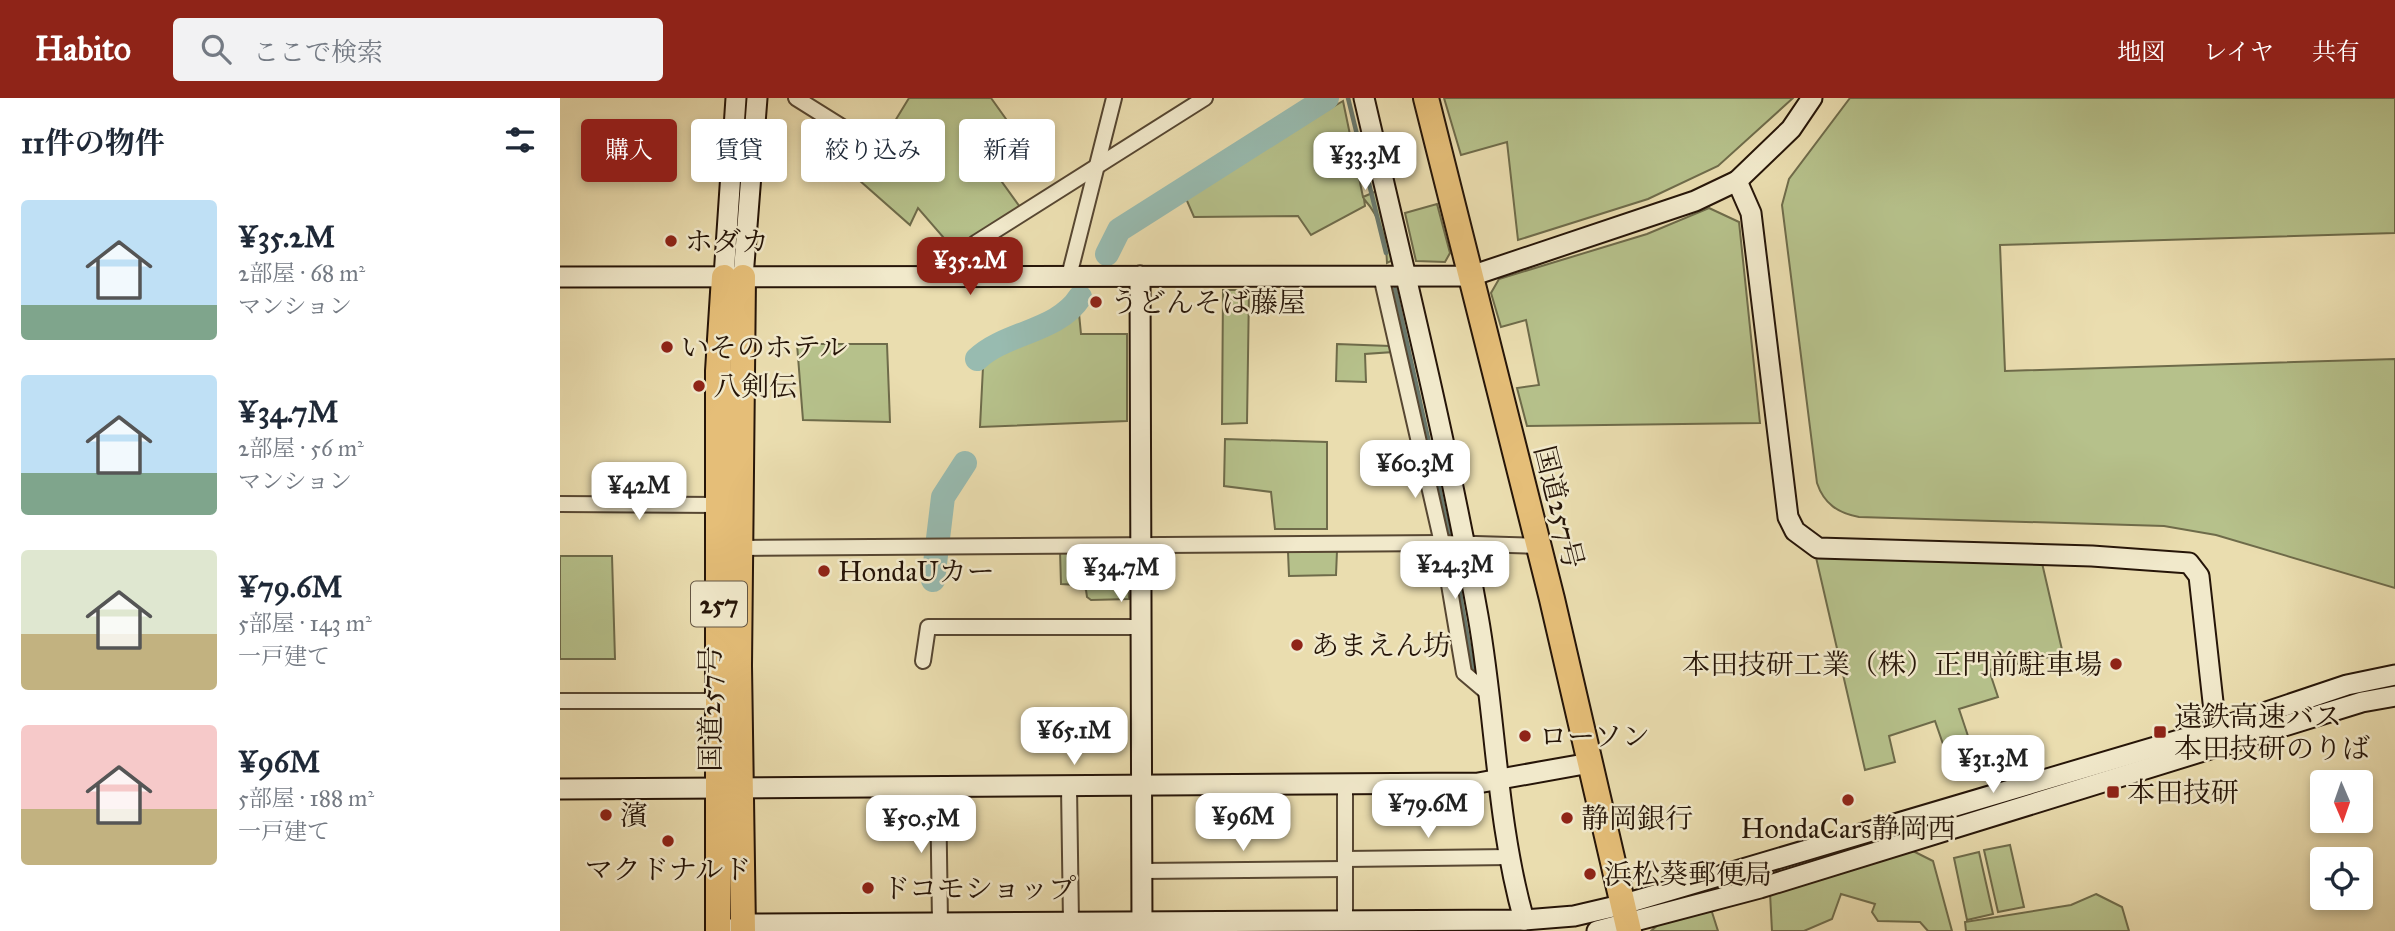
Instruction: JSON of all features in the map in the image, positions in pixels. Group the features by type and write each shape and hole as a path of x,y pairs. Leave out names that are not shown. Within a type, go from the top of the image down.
{"highway":[{"name":"国道257号","path":"1426,98 1539,546 1626,920"},
{"name":"国道257号","path":"734,277 718,371 718,701 729,788 738,929"},
{"name":"国道257号","path":"718,931 729,788 739,548 734,277"}],"street":[{"path":"734,277 736,98"},
{"path":"734,277 757,98"},
{"path":"796,98 830,119"},
{"path":"1069,276 1114,98"},
{"path":"931,277 977,242 1205,98"},
{"path":"1363,98 1465,544 1490,695 1498,780 1510,857 1524,920"},
{"path":"560,277 1471,276 1695,201 1737,181 1791,128 1812,98"},
{"path":"1737,181 1751,213 1788,517 1795,531 1818,548 2092,556 2189,563 2199,576 2221,737"},
{"path":"1140,276 1142,926"},
{"path":"1381,276 1442,542 1464,673 1490,695"},
{"path":"560,504 719,505"},
{"path":"739,548 1140,547 1442,542 1539,546"},
{"path":"923,662 928,627 1142,627"},
{"path":"2221,737 2347,685 2395,675"},
{"path":"1597,931 2221,737 2395,696"},
{"path":"560,701 718,701"},
{"path":"560,789 1345,785 1498,780 1590,763"},
{"path":"1345,785 1345,919"},
{"path":"938,787 940,922"},
{"path":"1069,787 1071,922"},
{"path":"1142,871 1510,857"},
{"path":"738,929 940,922 1071,922 1142,926 1345,919 1524,920 1574,916 1626,920"}],"green space":[{"path":"909,98 991,98 1006,119 959,119 959,182 1002,182 1020,207 956,252 918,208 910,225 861,182 945,182 945,119 896,119"},
{"path":"1444,98 1793,98 1718,166 1648,199 1518,240 1507,142 1461,155"},
{"path":"1850,98 2395,98 2395,233 2000,245 2005,371 2395,359 2395,588 2216,535 2164,526 1859,517 1845,513 1828,502 1817,483 1782,205 1789,179"},
{"path":"1343,101 1363,197 1386,187 1401,256 1387,263 1382,229 1364,199 1365,206 1311,235 1298,216 1194,217 1184,194"},
{"path":"1437,204 1450,253 1445,262 1416,261 1405,213"},
{"path":"1709,208 1739,222 1760,423 1527,426 1517,388 1539,385 1526,320 1501,327 1491,293 1499,279 1647,234"},
{"path":"1223,290 1249,290 1247,423 1222,424"},
{"path":"1078,303 1081,334 1127,334 1127,421 980,427 983,367 993,341"},
{"path":"797,344 887,344 890,422 803,420"},
{"path":"1337,344 1390,346 1393,352 1365,354 1366,382 1336,381"},
{"path":"1225,439 1327,442 1327,529 1275,529 1271,492 1224,486"},
{"path":"1060,551 1097,552 1098,577 1128,579 1129,599 1091,600 1087,597 1086,590 1079,585 1061,584"},
{"path":"1337,551 1336,575 1289,576 1288,552"},
{"path":"1815,553 2042,563 2063,654 1989,670 1998,697 1959,709 1976,760 1951,767 1935,721 1889,736 1895,762 1865,770"},
{"path":"560,556 612,556 615,659 560,659"},
{"path":"2010,845 2024,907 1998,912 1984,850"},
{"path":"1909,849 1933,861 1952,931 1928,931 1920,922 1878,921 1872,912 1875,904 1841,894 1832,919 1804,931 1772,931 1770,893"},
{"path":"1979,852 1993,914 1967,920 1954,858"},
{"path":"2096,894 2122,907 2129,931 1966,931 1965,922 2071,905"},
{"path":"1711,909 1718,931 1651,931 1659,924"}],"waterway":[{"path":"1107,254 1119,230 1327,98"},
{"path":"1348,98 1386,253"},
{"path":"1395,289 1451,542 1473,669"},
{"path":"977,359 1002,343 1059,318 1080,297"},
{"path":"933,580 943,497 965,463"}],"place":[{"name":"ホダカ","path":"671,241"},
{"name":"うどんそば藤屋","path":"1096,302"},
{"name":"いそのホテル","path":"667,347"},
{"name":"八剣伝","path":"699,386"},
{"name":"HondaUカー","path":"824,571"},
{"name":"あまえん坊","path":"1297,645"},
{"name":"本田技研工業（株）正門前駐車場","path":"2116,664"},
{"name":"遠鉄高速バス 本田技研のりば","path":"2160,732"},
{"name":"ローソン","path":"1525,736"},
{"name":"本田技研","path":"2113,792"},
{"name":"HondaCars静岡西","path":"1848,800"},
{"name":"濱","path":"606,815"},
{"name":"静岡銀行","path":"1567,818"},
{"name":"マクドナルド","path":"668,841"},
{"name":"浜松葵郵便局","path":"1590,874"},
{"name":"ドコモショップ","path":"868,888"}]}
